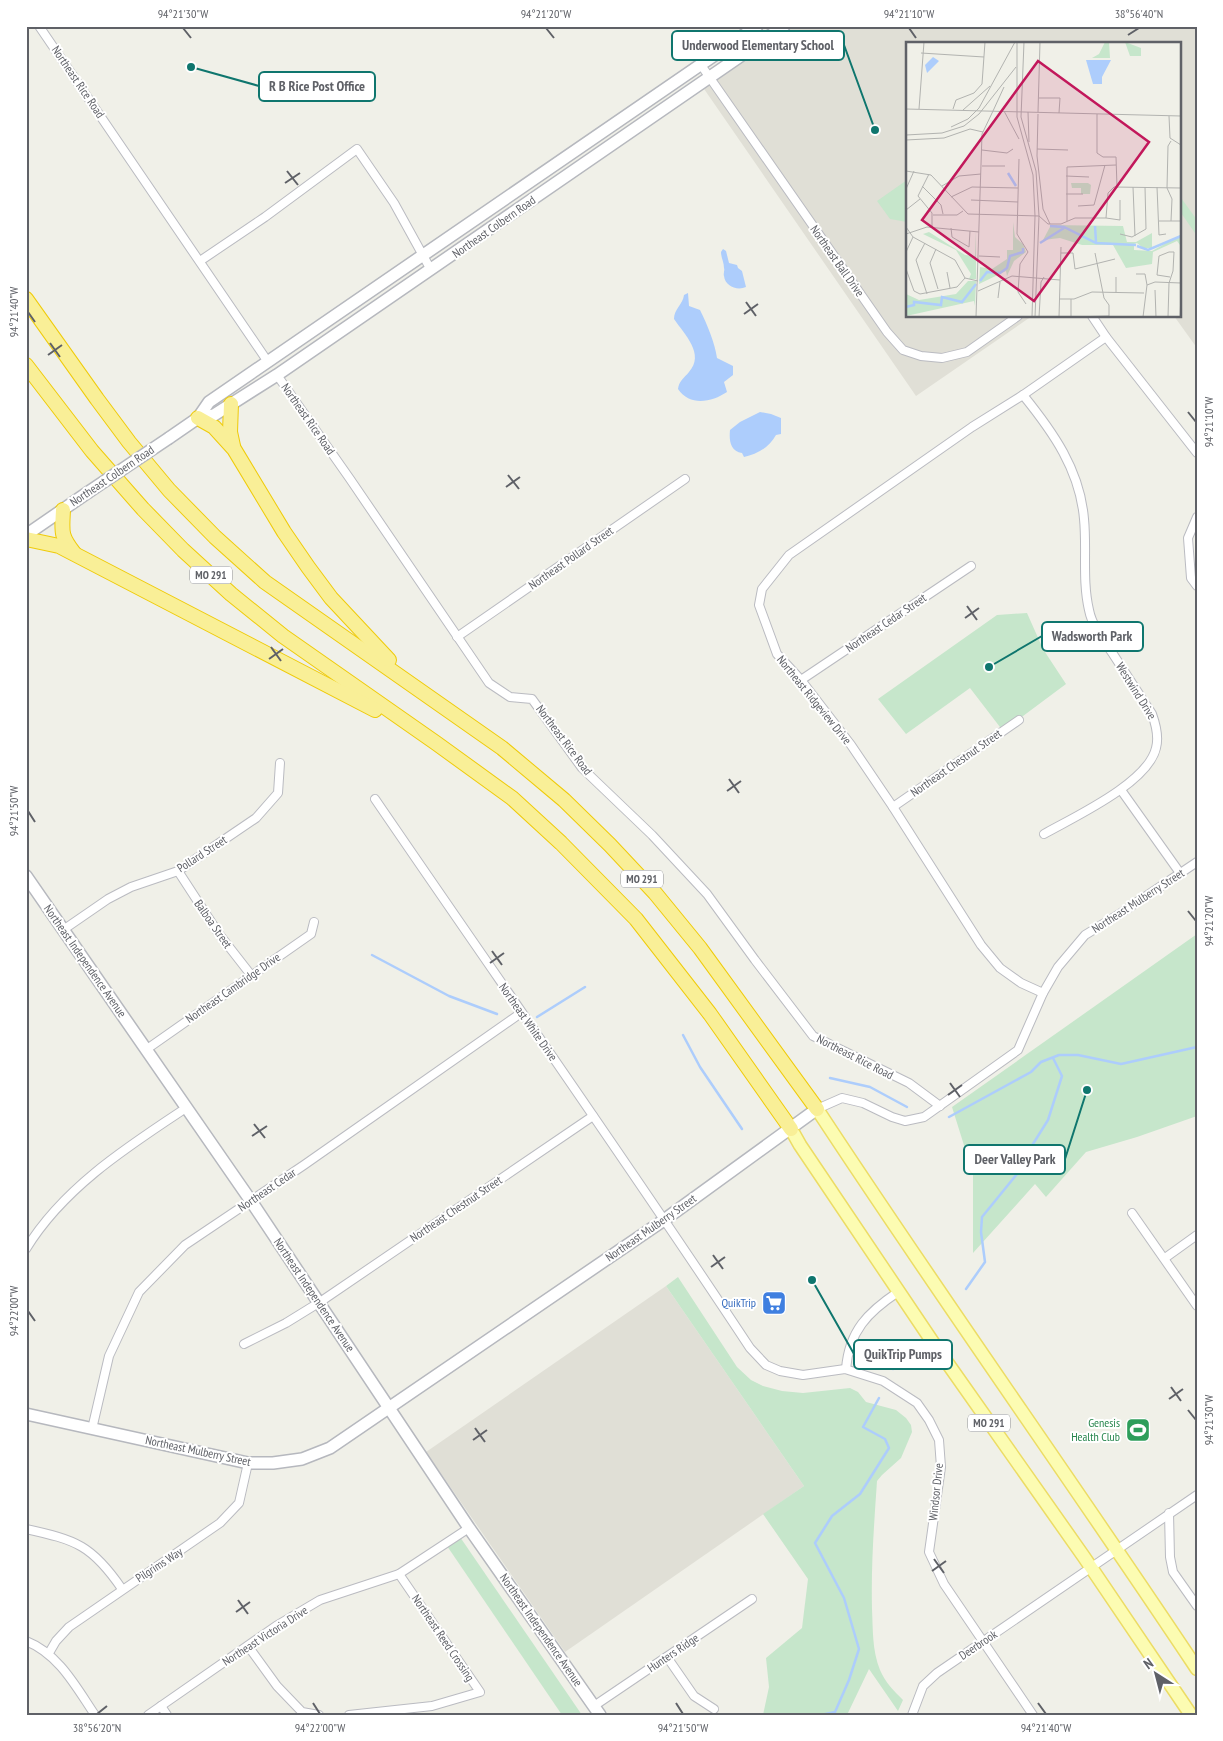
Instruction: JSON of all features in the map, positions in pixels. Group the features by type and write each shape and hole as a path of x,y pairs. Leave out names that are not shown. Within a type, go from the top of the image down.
{"highway":[{"name":"MO 291","path":"26,299 129,442 169,490 215,537 266,582 502,748 564,800 610,845 655,893 700,948 817,1109"},
{"name":"MO 291","path":"26,365 92,451 117,480 143,509 211,575 283,636 512,798 561,843 636,919 710,1014 791,1129"},
{"path":"231,404 230,432 234,449"},
{"path":"198,418 214,427 234,449 284,532 331,598 376,647 422,691"},
{"path":"63,510 62,533 64,540 76,555"},
{"path":"26,539 59,546 436,743"}],"main road":[{"name":"MO 291","path":"817,1109 886,1214 1197,1669"},
{"name":"MO 291","path":"791,1129 898,1292 1091,1567 1191,1715"}],"street":[{"name":"Northeast Rice Road","path":"39,26 268,362"},
{"name":"Northeast Colbern Road","path":"26,535 198,418 208,402 757,26"},
{"name":"Northeast Colbern Road","path":"198,418 214,415 277,375 784,26"},
{"name":"Northeast Ball Drive","path":"701,65 887,332 903,350 921,356 942,358 967,352 1015,318"},
{"path":"200,261 265,217 357,149 394,203 431,270"},
{"path":"1093,318 1106,337 1197,453"},
{"name":"Northeast Ridgeview Drive","path":"1043,993 1022,983 1000,968 981,945 851,745 802,680 777,654 759,605 762,589 789,555 972,427 1023,395 1106,337"},
{"path":"277,375 280,359 285,350"},
{"name":"Northeast Rice Road","path":"277,375 489,682 510,697 532,699 582,768 652,835 707,894 813,1036 909,1083 940,1106"},
{"name":"Westwind Drive","path":"1023,395 1040,416 1068,458 1079,486 1084,519 1085,570 1089,612 1099,633 1152,714 1156,724 1156,750 1143,770 1121,790 1044,834"},
{"name":"Northeast Pollard Street","path":"457,637 685,479"},
{"path":"1197,517 1188,538 1191,578 1197,586"},
{"name":"Northeast Cedar Street","path":"802,680 971,566"},
{"name":"Northeast Chestnut Street","path":"893,807 1019,720"},
{"name":"Pollard Street","path":"63,930 108,899 178,871 256,818 278,793 280,763"},
{"path":"1121,790 1180,873"},
{"name":"Northeast White Drive","path":"375,798 664,1220"},
{"name":"Northeast Mulberry Street","path":"26,1414 248,1463 273,1463 302,1459 330,1448 664,1220 817,1109 842,1098 863,1103 892,1117 906,1121 924,1117 1018,1050 1043,993 1058,967 1085,935 1197,862"},
{"name":"Balboa Street","path":"178,871 219,934 251,975"},
{"name":"Northeast Independence Avenue","path":"26,876 320,1302 469,1528 597,1711"},
{"name":"Northeast Cambridge Drive","path":"146,1049 311,934 314,922"},
{"name":"Northeast Cedar","path":"92,1428 109,1356 139,1292 185,1245 521,1013"},
{"path":"26,1249 35,1234 77,1188 126,1148 186,1108"},
{"name":"Northeast Chestnut Street","path":"244,1344 286,1323 320,1302 593,1116"},
{"path":"1132,1213 1197,1306"},
{"name":"Windsor Drive","path":"664,1220 750,1348 766,1365 780,1371 803,1375 846,1369 883,1381 917,1403 929,1420 939,1440 940,1467 929,1552 944,1584 1033,1715"},
{"path":"1165,1258 1197,1235"},
{"path":"846,1369 848,1352 862,1322 881,1303 898,1292"},
{"name":"Pilgrims Way","path":"49,1653 56,1641 69,1626 220,1523 239,1503 248,1463"},
{"name":"Deerbrook","path":"912,1715 923,1686 936,1673 1197,1495"},
{"path":"1169,1513 1170,1557 1173,1572 1197,1606"},
{"name":"Northeast Victoria Drive","path":"148,1715 276,1626 320,1600 399,1574 469,1528"},
{"path":"26,1529 60,1536 79,1544 97,1556 122,1589"},
{"name":"Northeast Reed Crossing","path":"349,1715 432,1706 480,1692 399,1574"},
{"name":"Hunters Ridge","path":"597,1711 667,1658 752,1599"},
{"path":"26,1640 49,1653 68,1675 95,1715"},
{"path":"248,1646 277,1686 302,1712 319,1715"},
{"path":"667,1658 694,1696 714,1709"},
{"path":"161,1706 167,1715"}],"shaded area":[{"path":"790,26 1197,26 1197,348 1175,318 1180,318 1180,42 906,42 906,318 1029,318 916,396 702,86"},
{"path":"666,1286 804,1486 565,1652 426,1452"}],"green space":[{"path":"906,181 906,222 890,219 877,201"},
{"path":"1180,196 1197,220 1197,236 1180,211"},
{"path":"1027,613 1043,649 1066,684 1003,731 970,688 906,734 878,699 997,615"},
{"path":"1197,934 1197,1116 1086,1152 1046,1197 1035,1184 973,1253 973,1174 952,1107"},
{"path":"678,1277 737,1367 751,1380 763,1386 782,1391 803,1393 850,1388 858,1392 866,1402 896,1410 911,1425 912,1432 901,1458 877,1481 873,1545 874,1647 882,1674 903,1700 898,1711 869,1669 847,1715 763,1715 769,1687 766,1658 802,1628 808,1579 763,1514 804,1486 666,1286"},
{"path":"460,1537 582,1715 562,1715 445,1543"}],"water":[{"path":"723,249 726,251 729,263 737,265 742,271 746,287 732,287 725,280 721,254"},
{"path":"688,293 689,306 700,310 717,358 733,366 733,375 724,382 727,392 708,400 701,401 689,398 678,389 693,365 695,358 692,345 674,319 675,312 684,295"},
{"path":"760,412 781,418 781,434 776,435 762,450 744,457 742,453 733,447 730,441 730,430 740,422"}],"waterway":[{"path":"372,955 449,996 497,1014"},
{"path":"537,1017 585,987"},
{"path":"683,1035 700,1067 742,1129"},
{"path":"949,1117 1031,1072 1041,1062 1059,1055 1078,1055 1121,1064 1197,1047"},
{"path":"966,1289 985,1262 981,1232 982,1217 1021,1169 1033,1144 1048,1120 1062,1076 1053,1058"},
{"path":"830,1078 870,1087 907,1107"},
{"path":"893,1369 910,1349"},
{"path":"821,1715 835,1712 849,1680 859,1649 844,1598 815,1543 832,1516 860,1494 889,1448 885,1439 863,1427 879,1398"}],"place":[{"name":"R B Rice Post Office","path":"191,67"},
{"name":"Underwood Elementary School","path":"875,130"},
{"name":"Wadsworth Park","path":"989,667"},
{"name":"Deer Valley Park","path":"1087,1090"},
{"name":"QuikTrip Pumps","path":"812,1280"},
{"name":"QuikTrip","path":"774,1303"},
{"name":"Genesis Health Club","path":"1138,1430"}]}
